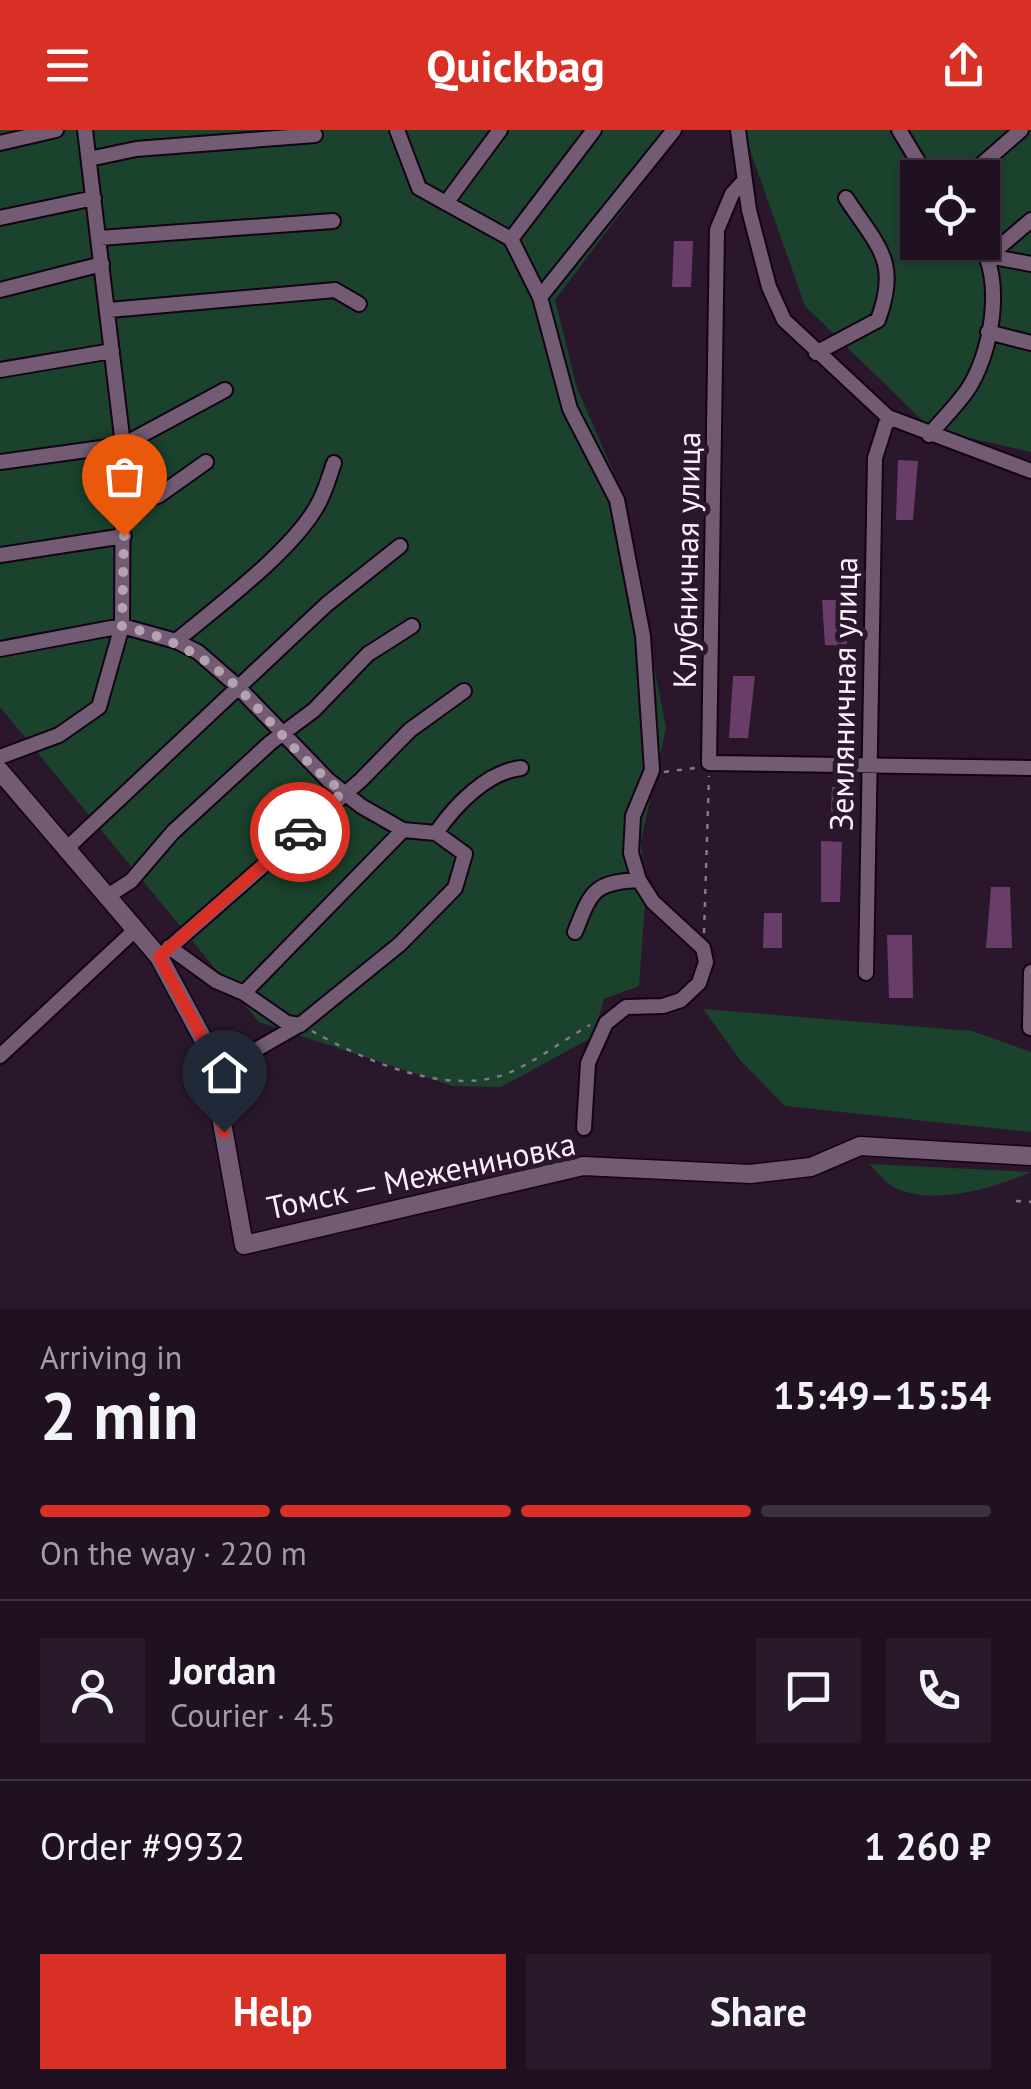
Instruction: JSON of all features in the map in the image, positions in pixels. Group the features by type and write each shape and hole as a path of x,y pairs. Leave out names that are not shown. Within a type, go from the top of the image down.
{"street":[{"path":"0,143 56,130"},
{"path":"0,757 58,735 99,707 122,626 123,445 85,130"},
{"path":"397,130 419,188 511,240 540,297 570,409 617,500 643,636 652,770 633,816 631,854 639,880 652,902 703,948 704,971 691,993 663,1006 626,1007 606,1024 588,1063 584,1128"},
{"path":"446,203 500,130"},
{"path":"511,240 594,130"},
{"path":"540,297 674,130"},
{"path":"738,130 744,182 770,287 784,320 888,417 1031,472"},
{"path":"899,130 917,160"},
{"path":"987,160 1021,130"},
{"path":"89,159 136,149 315,134"},
{"name":"Клубничная улица","path":"709,763 717,230 732,194 744,182"},
{"path":"0,218 94,198"},
{"path":"816,352 878,320 890,288 889,262 846,198"},
{"path":"1000,246 1031,220"},
{"path":"99,238 333,222"},
{"path":"1000,258 1031,264"},
{"path":"930,434 968,390 988,332 988,260"},
{"path":"0,290 102,264"},
{"path":"109,310 335,290 359,304"},
{"path":"988,332 1031,343"},
{"path":"0,370 112,351"},
{"path":"0,462 123,445 225,390"},
{"name":"Земляничная улица","path":"866,973 875,458 888,417"},
{"path":"124,501 158,496 206,462"},
{"path":"176,641 301,527 317,507 334,463"},
{"path":"0,555 124,536"},
{"path":"64,850 152,772 237,686 327,604 400,546"},
{"path":"0,648 122,626 176,641 198,652 237,686 343,792 403,830 436,833 465,854 455,888 400,944 300,1024 259,1048"},
{"path":"106,897 131,881 173,832 283,732 314,710 368,654 412,626"},
{"path":"164,952 410,730 464,691"},
{"path":"709,763 1031,768"},
{"path":"436,833 449,814 498,771 521,768"},
{"path":"0,771 135,930 164,952 244,993 287,1024 300,1024"},
{"path":"244,993 403,830"},
{"path":"575,932 594,890 607,882 639,880"},
{"path":"0,1056 135,930"},
{"name":"Томск — Межениновка","path":"164,952 209,1050 244,1245 583,1166 750,1174 811,1167 860,1146 1031,1156"},
{"path":"1030,1028 1031,972"}],"path":[{"path":"652,770 686,771 709,763 703,948"},
{"path":"300,1024 382,1065 454,1080 491,1079 517,1069 591,1024 606,1024"},
{"path":"1016,1201 1031,1202"}],"green space":[{"path":"0,130 683,130 555,300 577,388 619,485 666,728 641,841 645,904 639,986 604,999 593,1037 501,1087 453,1086 259,1022 0,707"},
{"path":"743,130 1031,130 1031,452 931,429 805,306"},
{"path":"703,1009 972,1031 1031,1052 1031,1132 785,1106 741,1061"},
{"path":"869,1164 1031,1172 981,1189 925,1195 892,1186"}],"building":[{"path":"674,241 693,241 691,287 672,287"},
{"path":"898,460 918,461 913,520 896,520"},
{"path":"822,600 844,600 847,646 825,645"},
{"path":"733,676 755,676 748,738 729,738"},
{"path":"832,787 856,788 850,813 835,816 831,811"},
{"path":"821,841 842,842 840,902 821,902"},
{"path":"991,887 1010,887 1012,948 986,948"},
{"path":"764,913 782,913 782,948 763,948"},
{"path":"887,935 912,935 913,998 889,998"}],"way so far":[{"path":"124,536 122,626 164,636 198,652 343,792 300,832"}],"route":[{"path":"224,1132 209,1050 159,957 300,832"}]}
